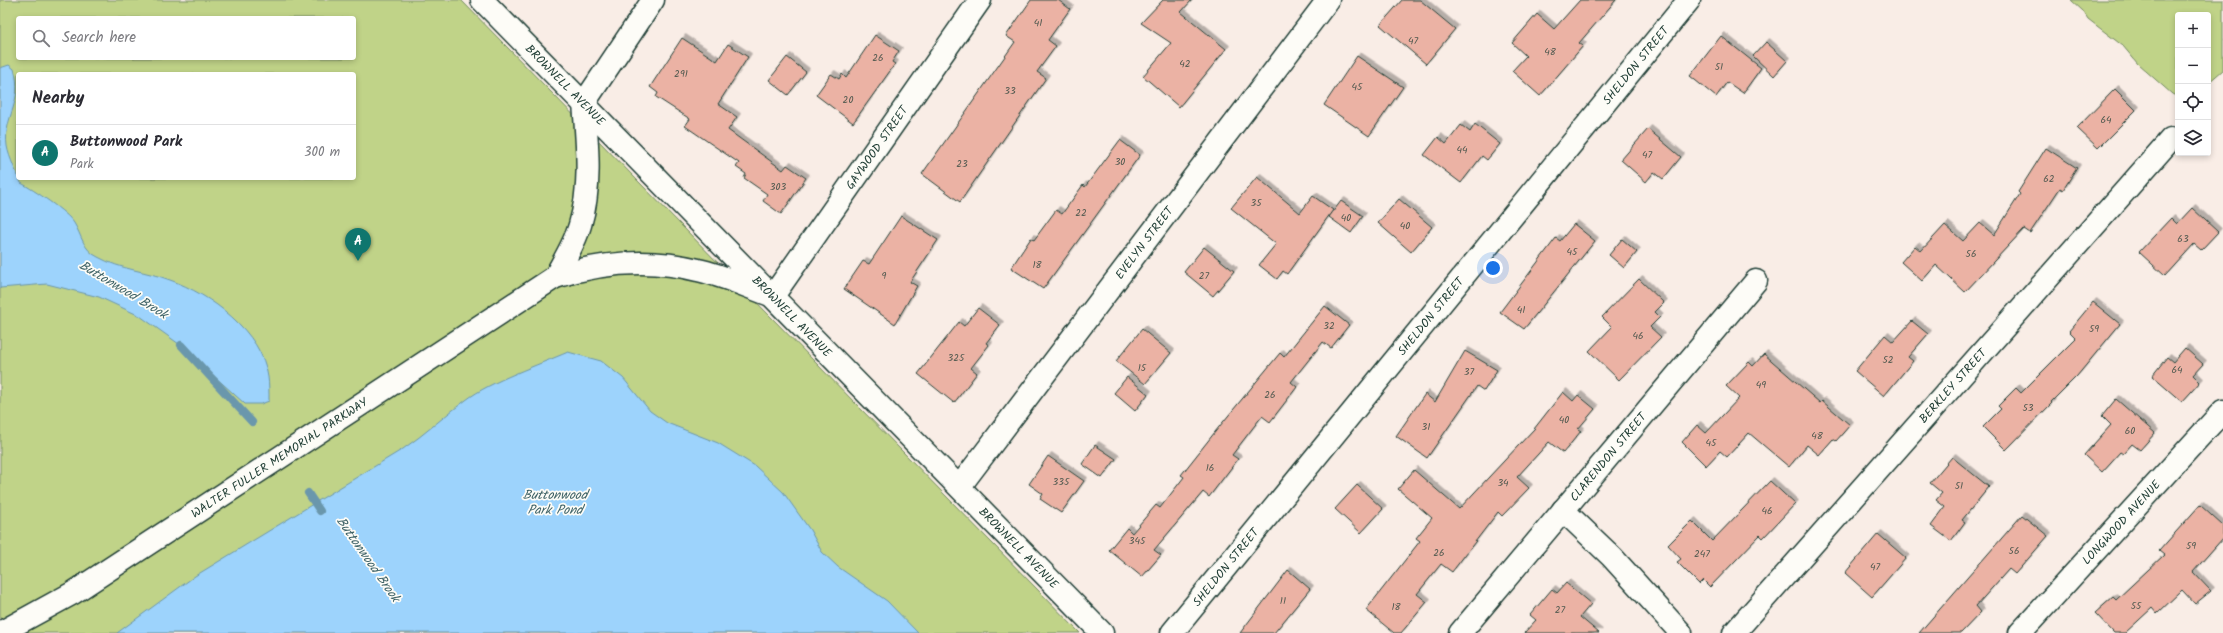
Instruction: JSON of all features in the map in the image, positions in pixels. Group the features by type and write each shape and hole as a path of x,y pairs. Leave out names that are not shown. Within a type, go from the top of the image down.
{"street":[{"name":"BROWNELL AVENUE","path":"482,0 960,486 1102,633"},
{"path":"555,277 580,225 586,201 588,159 584,103 652,0"},
{"name":"GAYWOOD STREET","path":"773,296 980,0"},
{"name":"EVELYN STREET","path":"960,486 1328,0"},
{"name":"SHELDON STREET","path":"1172,633 1689,0"},
{"name":"BERKLEY STREET","path":"1734,633 2171,139"},
{"name":"WALTER FULLER MEMORIAL PARKWAY","path":"0,633 73,593 555,277 599,266 649,262 698,270 773,296"},
{"name":"CLARENDON STREET","path":"1460,633 1756,282"},
{"name":"LONGWOOD AVENUE","path":"2020,633 2223,411"},
{"path":"1563,510 1612,557 1682,633"}],"green space":[{"path":"0,0 461,0 1080,633 0,633"},
{"path":"2071,0 2223,0 2223,70 2211,80 2211,12 2175,12 2175,96 2138,64 2123,46 2088,19 2083,11"}],"water":[{"path":"9,65 14,69 16,81 16,96 8,126 7,146 16,172 16,180 20,180 21,183 65,213 74,223 86,247 93,254 116,265 161,277 185,286 217,305 232,317 245,330 256,345 264,360 268,377 269,401 261,404 245,404 179,344 140,316 99,297 47,284 0,288 0,68"},
{"name":"Buttonwood Park Pond","path":"568,352 601,361 623,378 650,411 667,423 718,443 755,466 783,492 810,530 822,552 838,567 887,601 918,633 117,633 195,576 403,449 476,393 501,380"}],"building":[{"path":"1031,0 1058,0 1070,9 1048,40 1056,46 1037,72 1046,78 960,202 922,174 1015,42 1006,36"},
{"path":"1163,0 1192,0 1181,12 1226,49 1179,107 1143,76 1171,43 1141,23"},
{"path":"1402,0 1420,0 1455,29 1426,64 1380,25"},
{"path":"1580,0 1616,0 1579,43 1583,46 1540,96 1512,71 1526,56 1512,43 1537,14 1554,29"},
{"path":"875,35 899,51 892,62 895,64 853,123 816,95 831,74 839,79 842,74 846,78"},
{"path":"1721,36 1761,68 1743,93 1727,82 1716,97 1690,76"},
{"path":"682,38 717,61 728,44 748,57 718,104 737,117 728,130 783,170 787,165 806,178 781,214 763,201 767,194 744,178 746,174 736,167 739,163 685,126 690,119 656,97 658,93 650,87"},
{"path":"1766,42 1787,61 1774,76 1753,56"},
{"path":"1357,56 1403,87 1369,136 1324,105"},
{"path":"787,57 806,72 788,95 769,80"},
{"path":"2115,89 2136,110 2098,148 2077,128"},
{"path":"1475,124 1500,144 1487,160 1482,156 1461,183 1424,155 1438,137 1446,144 1461,125 1470,132"},
{"path":"1648,129 1681,157 1663,179 1654,172 1646,182 1621,160"},
{"path":"1120,140 1140,155 1043,289 1011,268 1031,238 1034,240 1056,210 1062,214 1083,185 1085,187"},
{"path":"2046,148 2077,168 2063,190 2060,188 2030,233 2024,229 1965,292 1936,265 1922,281 1901,262 1915,246 1921,251 1945,225 1963,241 1980,223 1994,235 2020,194 2018,192"},
{"path":"1257,177 1300,213 1313,196 1333,210 1287,274 1283,271 1277,279 1259,265 1276,244 1231,208"},
{"path":"1399,199 1432,227 1411,252 1378,223"},
{"path":"1341,201 1363,216 1351,233 1329,217"},
{"path":"2192,208 2218,232 2201,250 2194,244 2165,276 2139,252 2171,218 2177,224"},
{"path":"901,216 938,240 910,282 917,286 895,324 844,289 863,261 869,264"},
{"path":"1574,224 1595,241 1524,329 1500,312 1556,238 1560,241"},
{"path":"1622,239 1637,252 1624,268 1609,255"},
{"path":"1204,247 1234,271 1213,296 1184,272"},
{"path":"1639,279 1664,303 1655,312 1660,317 1650,327 1661,337 1619,380 1589,351 1612,327 1602,317"},
{"path":"2093,302 2120,324 2077,376 2006,450 1983,427 2001,409 1998,406 2016,388 2021,393 2076,338 2069,331"},
{"path":"1325,306 1349,325 1331,348 1323,342 1291,382 1297,387 1270,422 1262,416 1232,455 1238,459 1209,497 1203,492 1154,550 1161,555 1142,577 1109,550 1127,528 1132,533 1156,505 1160,508 1184,477 1181,475 1219,427 1280,353 1284,357"},
{"path":"978,308 1000,325 986,343 989,345 971,368 977,373 954,403 918,374 959,322 964,326"},
{"path":"1912,321 1928,334 1908,357 1913,361 1884,396 1855,371 1885,335 1893,342"},
{"path":"1142,329 1171,353 1145,384 1116,361"},
{"path":"2185,348 2203,364 2193,375 2200,382 2182,402 2152,376 2167,357 2173,362"},
{"path":"1465,351 1497,370 1484,391 1477,386 1427,458 1396,436 1425,394 1435,402"},
{"path":"1764,354 1820,403 1822,401 1850,425 1836,441 1833,439 1819,455 1807,445 1789,467 1749,433 1727,457 1720,451 1706,466 1682,442 1697,425 1706,433 1739,398 1726,386 1749,362 1753,366"},
{"path":"1127,377 1148,394 1135,411 1114,393"},
{"path":"1563,392 1573,401 1578,395 1595,409 1578,429 1581,431 1563,453 1549,442 1517,477 1529,488 1502,516 1498,512 1452,572 1441,564 1417,594 1427,602 1401,633 1394,633 1366,610 1420,541 1416,538 1432,518 1398,489 1414,470 1459,509 1534,429"},
{"path":"2116,399 2155,433 2140,450 2132,444 2123,454 2120,452 2102,472 2084,455 2111,425 2102,416"},
{"path":"1095,445 1116,459 1102,478 1082,464"},
{"path":"1048,456 1084,481 1061,513 1040,499 1043,494 1029,484"},
{"path":"1952,457 1989,487 1962,520 1965,522 1951,541 1931,526 1945,507 1936,500 1942,493 1930,483"},
{"path":"1770,481 1795,504 1763,538 1760,535 1710,587 1703,580 1699,584 1677,562 1681,559 1668,545 1692,521 1712,541"},
{"path":"1357,485 1383,509 1361,533 1335,509"},
{"path":"2200,505 2223,526 2223,538 2193,572 2211,591 2195,604 2182,590 2157,614 2152,608 2125,633 2114,633 2095,613 2113,597 2116,600 2164,555 2159,551"},
{"path":"2022,515 2048,536 2015,574 2009,569 1976,606 1981,612 1961,633 1919,633"},
{"path":"1878,534 1906,558 1872,597 1845,573"},
{"path":"1288,570 1310,589 1274,633 1240,633"},
{"path":"1566,583 1591,604 1580,617 1599,633 1524,633 1536,620 1530,615 1552,589 1557,593"}],"waterway":[{"name":"Buttonwood Brook","path":"181,345 252,422"},
{"name":"Buttonwood Brook","path":"308,493 320,511"}],"place":[{"name":"Buttonwood Park","path":"358,261"}]}
